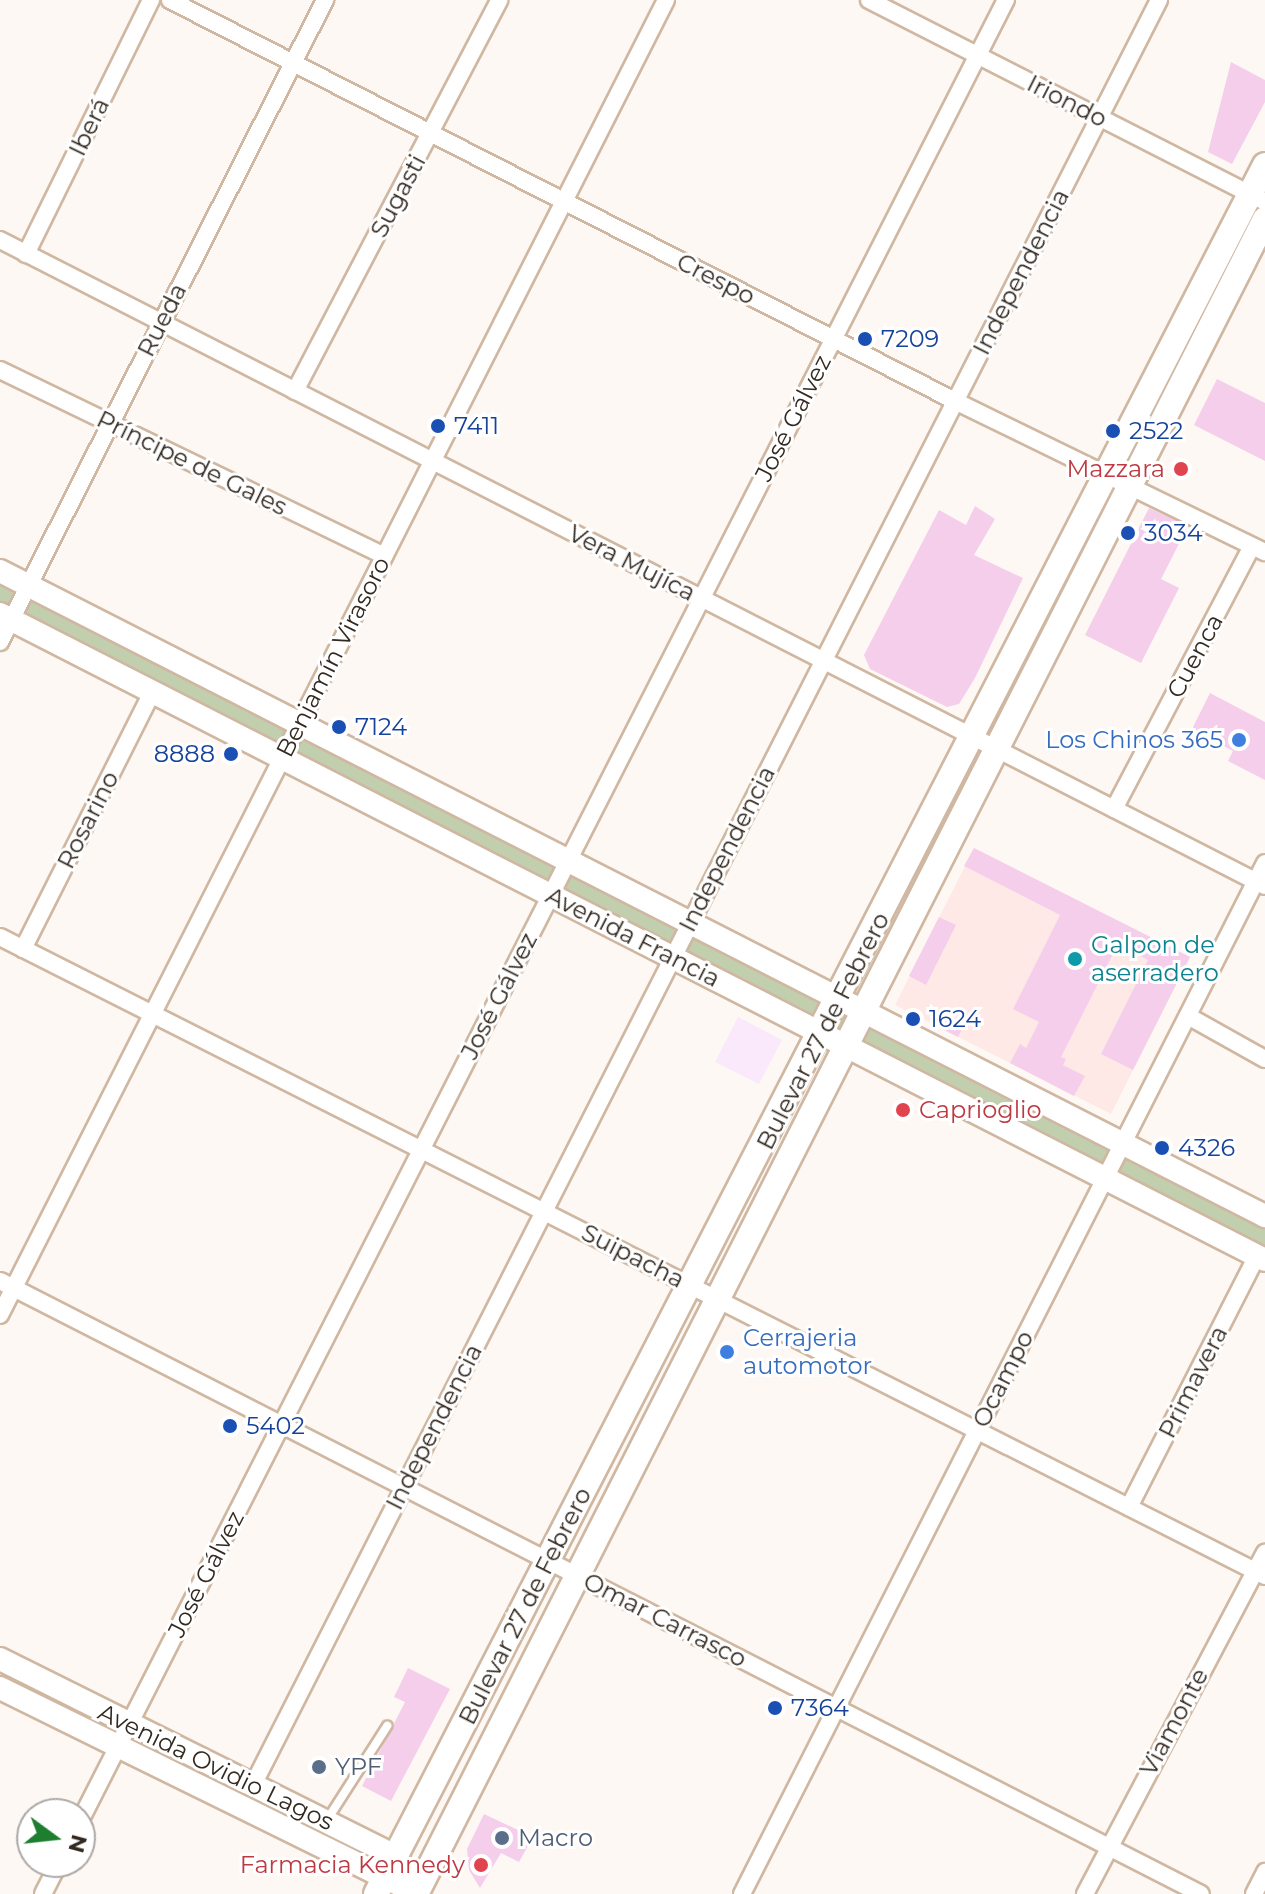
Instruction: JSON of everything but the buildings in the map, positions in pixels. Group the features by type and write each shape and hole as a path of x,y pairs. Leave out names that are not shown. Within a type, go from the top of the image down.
{"main road":[{"name":"Bulevar 27 de Febrero","path":"385,1876 822,1034 1108,474 1257,198 1265,165"},
{"name":"Bulevar 27 de Febrero","path":"420,1893 576,1575 719,1300 1265,219"},
{"name":"Avenida Francia","path":"0,571 1265,1216"},
{"name":"Avenida Francia","path":"6,617 1261,1258"},
{"name":"Avenida Ovidio Lagos","path":"0,1659 327,1822 385,1876"},
{"name":"Avenida Ovidio Lagos","path":"0,1688 420,1893"}],"street":[{"name":"Iberá","path":"26,254 151,0"},
{"name":"Crespo","path":"170,0 955,401 1131,484 1259,549"},
{"name":"Rueda","path":"0,642 6,617 29,586 325,0"},
{"name":"Sugasti","path":"295,391 499,0"},
{"name":"Benjamín Virasoro","path":"0,1315 7,1284 299,723 666,0"},
{"name":"Iriondo","path":"869,0 1257,198"},
{"name":"José Gálvez","path":"92,1798 1006,0"},
{"name":"Independencia","path":"253,1785 1159,0"},
{"name":"Vera Mujíca","path":"0,240 1260,884"},
{"name":"Príncipe de Gales","path":"0,370 384,556"},
{"name":"Cuenca","path":"1114,809 1259,549"},
{"name":"Rosarino","path":"23,949 152,692"},
{"name":"Ocampo","path":"742,1894 1188,1016 1260,884 1265,863"},
{"name":"Suipacha","path":"0,937 1260,1574"},
{"path":"1188,1016 1265,1059"},
{"name":"Primavera","path":"1129,1507 1261,1258"},
{"name":"Omar Carrasco","path":"7,1284 837,1705 1201,1894"},
{"name":"Viamonte","path":"1085,1894 1260,1574 1265,1552"},
{"path":"1254,1894 1265,1872"}],"lane":[{"path":"327,1822 387,1726"}],"shaded area":[{"path":"974,848 1190,957 1111,1114 895,1005"},
{"path":"738,1017 782,1040 759,1084 715,1062"}],"green space":[{"path":"0,571 1265,1216 1265,1260 0,614"}],"place":[{"name":"7209","path":"865,339"},
{"name":"7411","path":"438,426"},
{"name":"2522","path":"1113,431"},
{"name":"Mazzara","path":"1181,469"},
{"name":"3034","path":"1128,533"},
{"name":"7124","path":"339,727"},
{"name":"Los Chinos 365","path":"1239,740"},
{"name":"8888","path":"231,754"},
{"name":"Galpon de aserradero","path":"1075,959"},
{"name":"1624","path":"913,1019"},
{"name":"Caprioglio","path":"903,1110"},
{"name":"4326","path":"1162,1148"},
{"name":"Cerrajeria automotor","path":"727,1352"},
{"name":"5402","path":"230,1426"},
{"name":"7364","path":"775,1708"},
{"name":"YPF","path":"319,1767"},
{"name":"Macro","path":"502,1838"},
{"name":"Farmacia Kennedy","path":"481,1865"}]}
